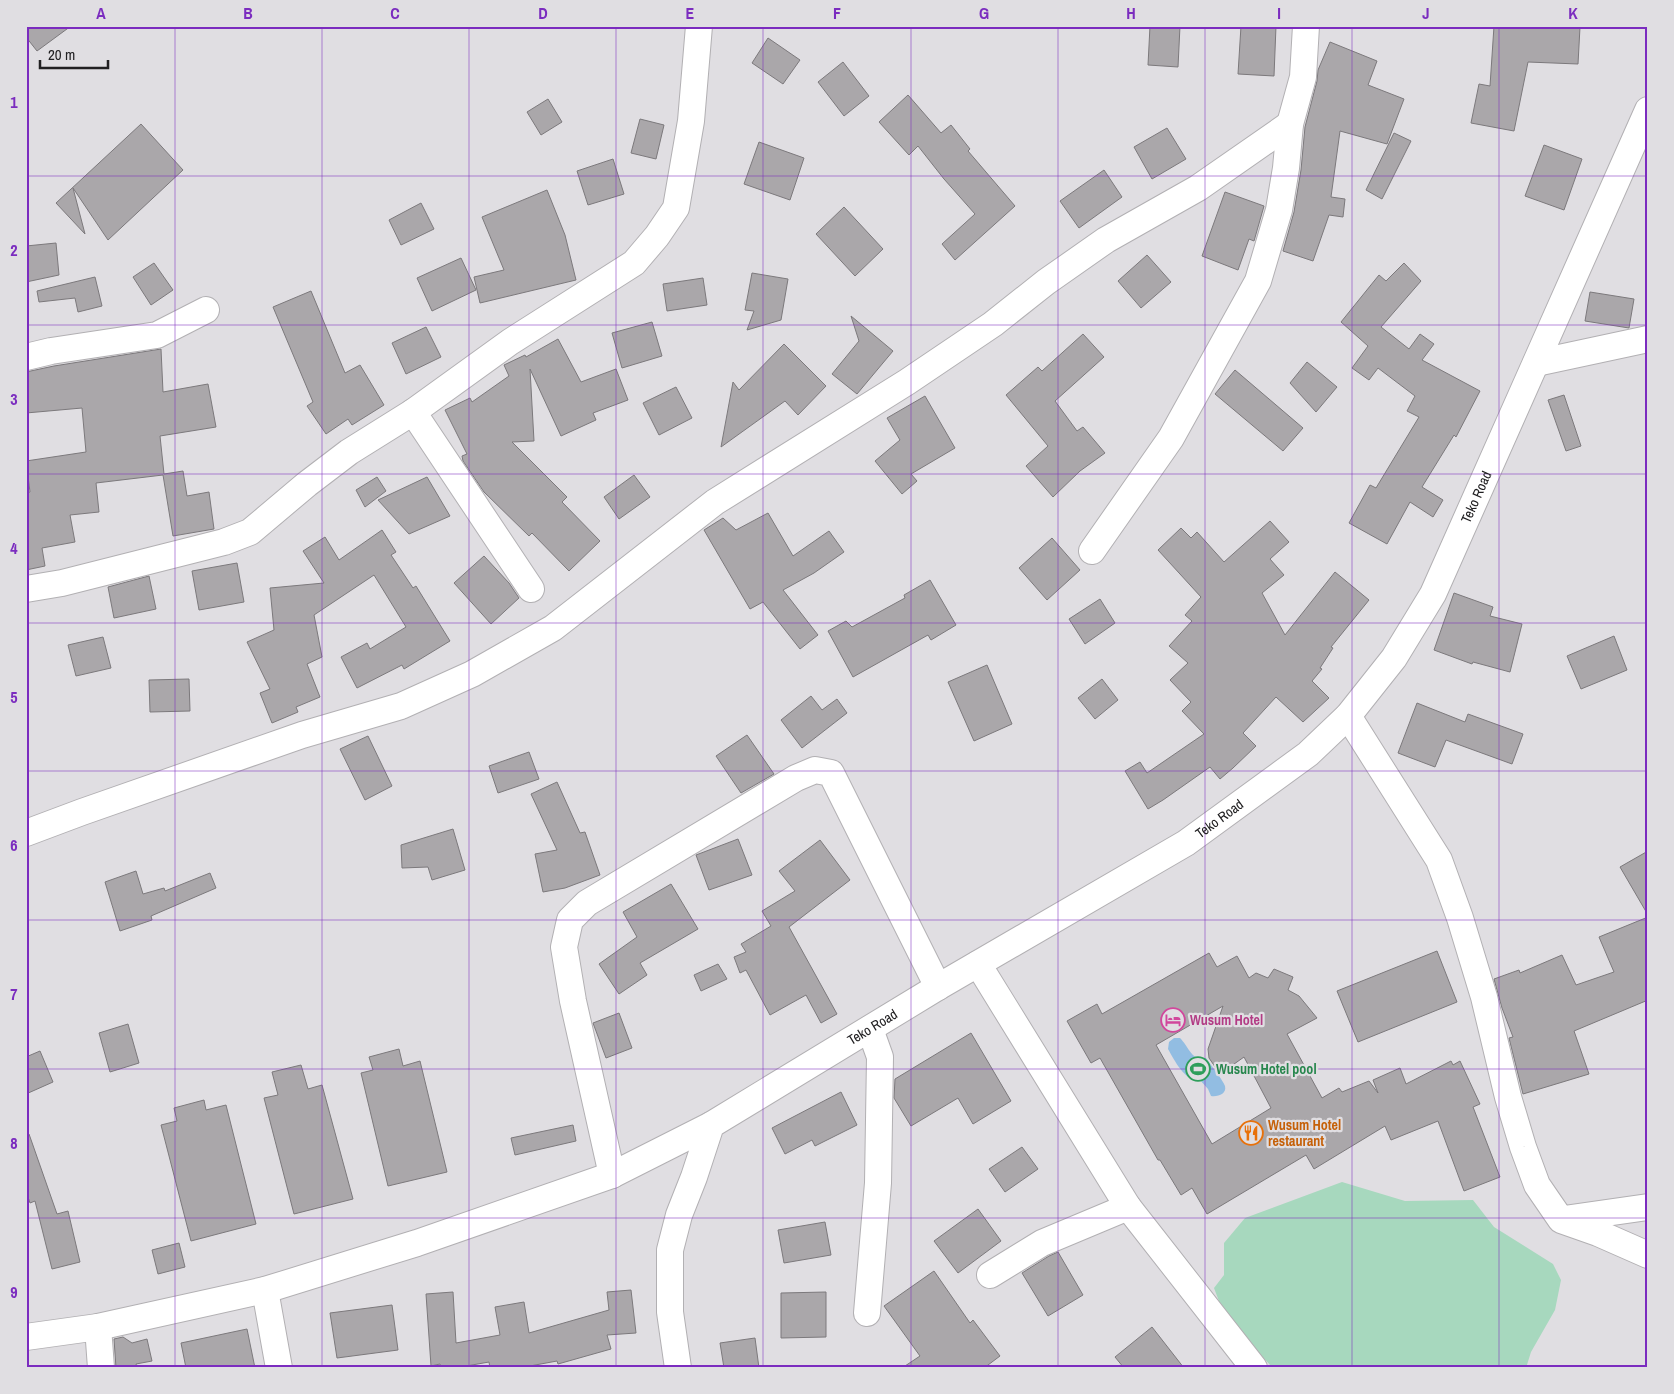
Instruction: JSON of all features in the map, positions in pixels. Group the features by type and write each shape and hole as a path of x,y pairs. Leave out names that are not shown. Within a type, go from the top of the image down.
{"street":[{"path":"26,589 62,583 224,542 250,532 307,484 349,452 413,412 510,342 634,263 657,236 676,208 691,121 699,26"},
{"path":"1092,552 1171,438 1258,281 1279,210 1286,168 1290,124 1303,78 1306,26"},
{"name":"Teko Road","path":"26,1337 98,1327 266,1290 417,1243 612,1175 711,1126 978,964 1186,843 1308,754 1348,716 1394,658 1433,594 1648,110"},
{"path":"26,833 302,735 401,706 472,674 553,628 715,502 907,382 993,324 1046,282 1106,240 1198,188 1290,124"},
{"path":"26,357 52,351 157,335 206,310"},
{"path":"1536,363 1648,339"},
{"path":"413,412 531,589"},
{"path":"1348,716 1439,860 1460,918 1484,997 1508,1097 1523,1147 1537,1184 1561,1220 1598,1233 1648,1255"},
{"path":"612,1175 573,1001 564,947 570,920 587,903 796,778 815,770 831,773 938,988"},
{"path":"978,964 1128,1207 1254,1368"},
{"path":"867,1313 878,1183 880,1057 870,1029"},
{"path":"678,1368 670,1312 670,1250 679,1215 711,1126"},
{"path":"990,1275 1042,1243 1128,1207"},
{"path":"1561,1220 1648,1207"},
{"path":"266,1290 279,1368"},
{"path":"98,1327 101,1368"}],"green space":[{"path":"1342,1182 1405,1201 1473,1200 1494,1227 1553,1264 1561,1280 1555,1310 1531,1352 1526,1368 1273,1368 1225,1317 1214,1288 1224,1275 1224,1243 1245,1218"}],"water":[{"name":"Wusum Hotel pool","path":"1174,1038 1180,1038 1197,1058 1206,1058 1224,1083 1225,1091 1223,1093 1211,1096 1200,1080 1190,1078 1181,1070 1168,1049 1169,1042"}],"building":[{"path":"26,26 71,26 37,51 26,37"},
{"path":"1150,26 1180,26 1178,67 1148,65"},
{"path":"1241,26 1276,26 1274,76 1238,74"},
{"path":"1494,26 1580,27 1578,64 1528,62 1514,131 1471,123 1479,84 1490,86"},
{"path":"768,38 800,60 783,84 752,63"},
{"path":"1330,42 1377,61 1368,85 1404,99 1387,144 1340,131 1331,197 1345,199 1343,217 1329,215 1313,261 1283,251 1294,212 1301,170 1305,127 1318,70"},
{"path":"843,62 869,96 844,116 818,82"},
{"path":"908,95 941,133 951,125 970,149 968,151 1015,206 955,260 942,244 975,214 918,146 909,155 879,122"},
{"path":"548,99 562,122 541,135 527,112"},
{"path":"640,119 664,125 656,159 631,153"},
{"path":"141,124 183,170 108,240 73,188 85,234 56,203"},
{"path":"1167,128 1186,159 1152,179 1134,147"},
{"path":"1394,133 1411,141 1382,199 1366,190"},
{"path":"759,142 804,158 790,200 744,184"},
{"path":"1544,145 1582,159 1564,210 1525,196"},
{"path":"613,159 624,194 588,205 577,171"},
{"path":"1104,170 1122,197 1079,228 1060,201"},
{"path":"547,190 565,235 576,280 480,303 474,277 504,270 482,217"},
{"path":"1225,192 1264,206 1254,241 1249,239 1238,270 1202,256"},
{"path":"421,203 434,229 401,245 389,220"},
{"path":"844,207 883,249 855,276 816,234"},
{"path":"56,243 59,275 26,282 26,246"},
{"path":"1147,255 1171,282 1141,308 1118,281"},
{"path":"461,258 476,290 432,311 417,278"},
{"path":"154,263 173,290 151,305 133,277"},
{"path":"1404,263 1421,281 1381,327 1409,349 1420,334 1434,344 1422,360 1480,391 1456,437 1454,435 1422,487 1443,500 1433,517 1410,502 1387,544 1349,523 1370,485 1376,488 1419,417 1407,411 1415,396 1378,368 1369,380 1352,368 1368,346 1341,322 1379,275 1386,281"},
{"path":"752,273 788,279 781,320 747,330 754,311 745,310"},
{"path":"95,277 102,306 78,312 75,298 39,302 37,291"},
{"path":"703,278 707,305 667,311 663,284"},
{"path":"311,291 345,373 360,365 384,405 352,425 348,419 326,434 307,406 313,402 273,307"},
{"path":"1590,292 1634,299 1629,328 1585,321"},
{"path":"851,316 893,351 857,394 832,374 859,341"},
{"path":"652,322 662,356 622,368 612,333"},
{"path":"426,327 441,357 406,374 392,343"},
{"path":"1083,334 1104,357 1055,401 1077,431 1083,427 1105,453 1080,471 1053,497 1026,466 1048,446 1006,395 1038,367 1042,371"},
{"path":"558,339 581,382 616,369 628,400 593,413 596,420 561,436 530,369 534,441 512,442 567,497 562,502 600,541 569,571 532,533 529,536 484,492 463,461 462,456 467,454 445,410 470,398 472,402 509,376 504,365 525,355 526,357"},
{"path":"784,344 826,386 798,415 785,401 721,447 733,382 739,390"},
{"path":"161,349 163,392 208,384 216,427 160,436 164,474 183,471 187,496 209,492 214,529 173,536 163,475 96,483 99,512 70,515 75,542 42,548 45,566 26,570 26,493 30,492 26,461 86,452 82,408 26,413 26,372"},
{"path":"1307,362 1337,387 1316,412 1290,383"},
{"path":"1235,370 1303,428 1283,451 1215,394"},
{"path":"676,387 692,418 659,435 643,403"},
{"path":"1564,395 1581,446 1566,451 1548,400"},
{"path":"925,396 955,448 911,474 917,481 902,494 875,461 900,440 887,418"},
{"path":"634,475 650,497 619,519 604,497"},
{"path":"377,477 386,491 365,507 356,490"},
{"path":"427,477 450,516 409,534 378,500"},
{"path":"768,513 793,556 829,531 844,552 814,573 783,590 818,635 800,649 763,602 750,609 704,530 723,518 736,530"},
{"path":"1270,521 1289,542 1270,559 1284,575 1262,593 1285,635 1335,572 1369,600 1331,647 1333,648 1320,668 1322,669 1312,681 1329,698 1303,722 1276,697 1243,733 1256,746 1233,768 1220,779 1210,767 1148,809 1125,771 1140,762 1147,773 1204,734 1182,711 1191,702 1170,680 1188,663 1169,646 1192,621 1185,615 1201,597 1158,550 1181,528 1191,538 1197,532 1224,562"},
{"path":"382,530 396,552 391,555 413,588 416,586 450,641 404,669 402,665 357,688 341,657 367,643 370,649 406,627 374,575 314,615 322,657 307,664 320,697 296,707 298,712 272,723 260,693 270,689 247,642 274,630 270,588 324,583 303,551 325,537 339,560"},
{"path":"1052,538 1080,570 1047,600 1019,568"},
{"path":"484,556 509,583 519,598 491,624 454,583"},
{"path":"237,563 244,602 199,610 192,571"},
{"path":"149,576 156,609 114,618 108,587"},
{"path":"930,580 956,625 931,640 928,635 853,677 828,631 846,621 852,627 905,598 904,595"},
{"path":"1454,593 1493,607 1490,616 1522,624 1510,672 1473,662 1472,664 1434,650"},
{"path":"1100,599 1115,623 1085,644 1069,619"},
{"path":"1614,636 1627,670 1581,689 1567,656"},
{"path":"103,637 111,668 76,676 68,645"},
{"path":"987,665 1012,724 974,741 948,682"},
{"path":"189,679 190,711 150,712 149,680"},
{"path":"1102,679 1118,700 1095,719 1078,698"},
{"path":"811,696 822,710 837,699 847,713 802,748 781,720"},
{"path":"1417,703 1465,722 1468,714 1523,734 1512,764 1446,740 1435,767 1398,753"},
{"path":"747,735 774,774 741,793 716,756"},
{"path":"368,736 392,786 365,800 340,749"},
{"path":"529,752 539,779 498,793 489,766"},
{"path":"557,782 580,833 585,832 600,875 565,888 543,892 535,854 557,850 531,794"},
{"path":"453,829 465,870 432,880 428,867 402,868 401,845"},
{"path":"738,839 752,875 709,890 696,855"},
{"path":"820,840 850,880 789,927 837,1014 821,1023 806,995 770,1015 746,970 740,973 734,957 746,952 741,944 771,926 762,911 795,891 779,871"},
{"path":"1648,851 1648,915 1620,867"},
{"path":"136,871 143,894 164,888 165,891 210,873 216,888 151,916 152,920 120,931 105,882"},
{"path":"671,884 698,929 640,963 647,975 619,994 599,964 637,937 623,912"},
{"path":"1648,917 1648,1000 1574,1031 1589,1074 1523,1094 1509,1038 1513,1037 1494,979 1519,970 1520,973 1562,955 1576,985 1614,972 1599,937"},
{"path":"1437,951 1457,1002 1358,1042 1337,991"},
{"path":"1209,953 1217,967 1237,956 1249,978 1256,973 1268,978 1274,969 1293,977 1288,990 1299,996 1317,1018 1287,1034 1322,1098 1339,1088 1342,1092 1369,1081 1378,1093 1373,1080 1400,1068 1406,1084 1451,1061 1453,1065 1460,1061 1480,1104 1473,1107 1500,1177 1464,1191 1438,1121 1391,1140 1385,1126 1314,1169 1306,1155 1207,1214 1192,1188 1181,1195 1160,1160 1158,1160 1100,1058 1091,1063 1067,1021 1097,1004 1102,1014","holes":["1223,1006 1208,1049 1209,1058 1220,1074 1244,1057 1271,1108 1212,1144 1156,1045"]},
{"path":"718,964 727,979 701,991 694,975"},
{"path":"619,1013 632,1048 606,1058 593,1023"},
{"path":"128,1024 139,1063 110,1072 99,1033"},
{"path":"971,1033 1011,1101 973,1124 958,1098 911,1126 894,1098 895,1079"},
{"path":"399,1049 403,1066 420,1061 447,1172 388,1186 361,1073 373,1070 369,1057"},
{"path":"40,1051 53,1082 26,1094 26,1057"},
{"path":"301,1065 308,1089 322,1085 353,1199 294,1214 264,1098 278,1095 272,1072"},
{"path":"841,1092 857,1125 815,1146 812,1140 785,1154 772,1128"},
{"path":"204,1100 206,1110 226,1105 256,1224 191,1241 161,1125 177,1121 174,1108"},
{"path":"573,1125 576,1141 515,1155 511,1138"},
{"path":"29,1134 57,1214 68,1211 80,1262 52,1269 35,1201 30,1203 26,1191 26,1135"},
{"path":"1022,1147 1038,1169 1005,1192 989,1169"},
{"path":"978,1209 1001,1241 958,1273 934,1241"},
{"path":"825,1222 831,1255 784,1263 778,1230"},
{"path":"179,1243 185,1267 158,1274 152,1250"},
{"path":"1058,1252 1083,1295 1048,1316 1022,1273"},
{"path":"934,1271 970,1323 973,1320 1000,1356 984,1368 902,1368 920,1356 884,1306"},
{"path":"631,1290 636,1333 607,1335 611,1349 558,1364 557,1361 519,1368 490,1368 489,1362 455,1368 441,1368 440,1364 431,1366 426,1294 453,1292 456,1343 500,1335 495,1307 524,1302 529,1333 609,1310 607,1292"},
{"path":"826,1292 826,1337 781,1338 781,1293"},
{"path":"392,1305 398,1350 337,1358 330,1313"},
{"path":"1152,1327 1184,1368 1124,1368 1115,1357"},
{"path":"247,1329 255,1368 186,1368 181,1343"},
{"path":"123,1337 132,1343 147,1339 152,1361 136,1364 137,1368 116,1368 114,1339"},
{"path":"755,1338 759,1368 724,1368 720,1343"}],"place":[{"name":"Wusum Hotel","path":"1173,1020"},
{"name":"Wusum Hotel pool","path":"1198,1069"},
{"name":"Wusum Hotel restaurant","path":"1251,1133"}]}
